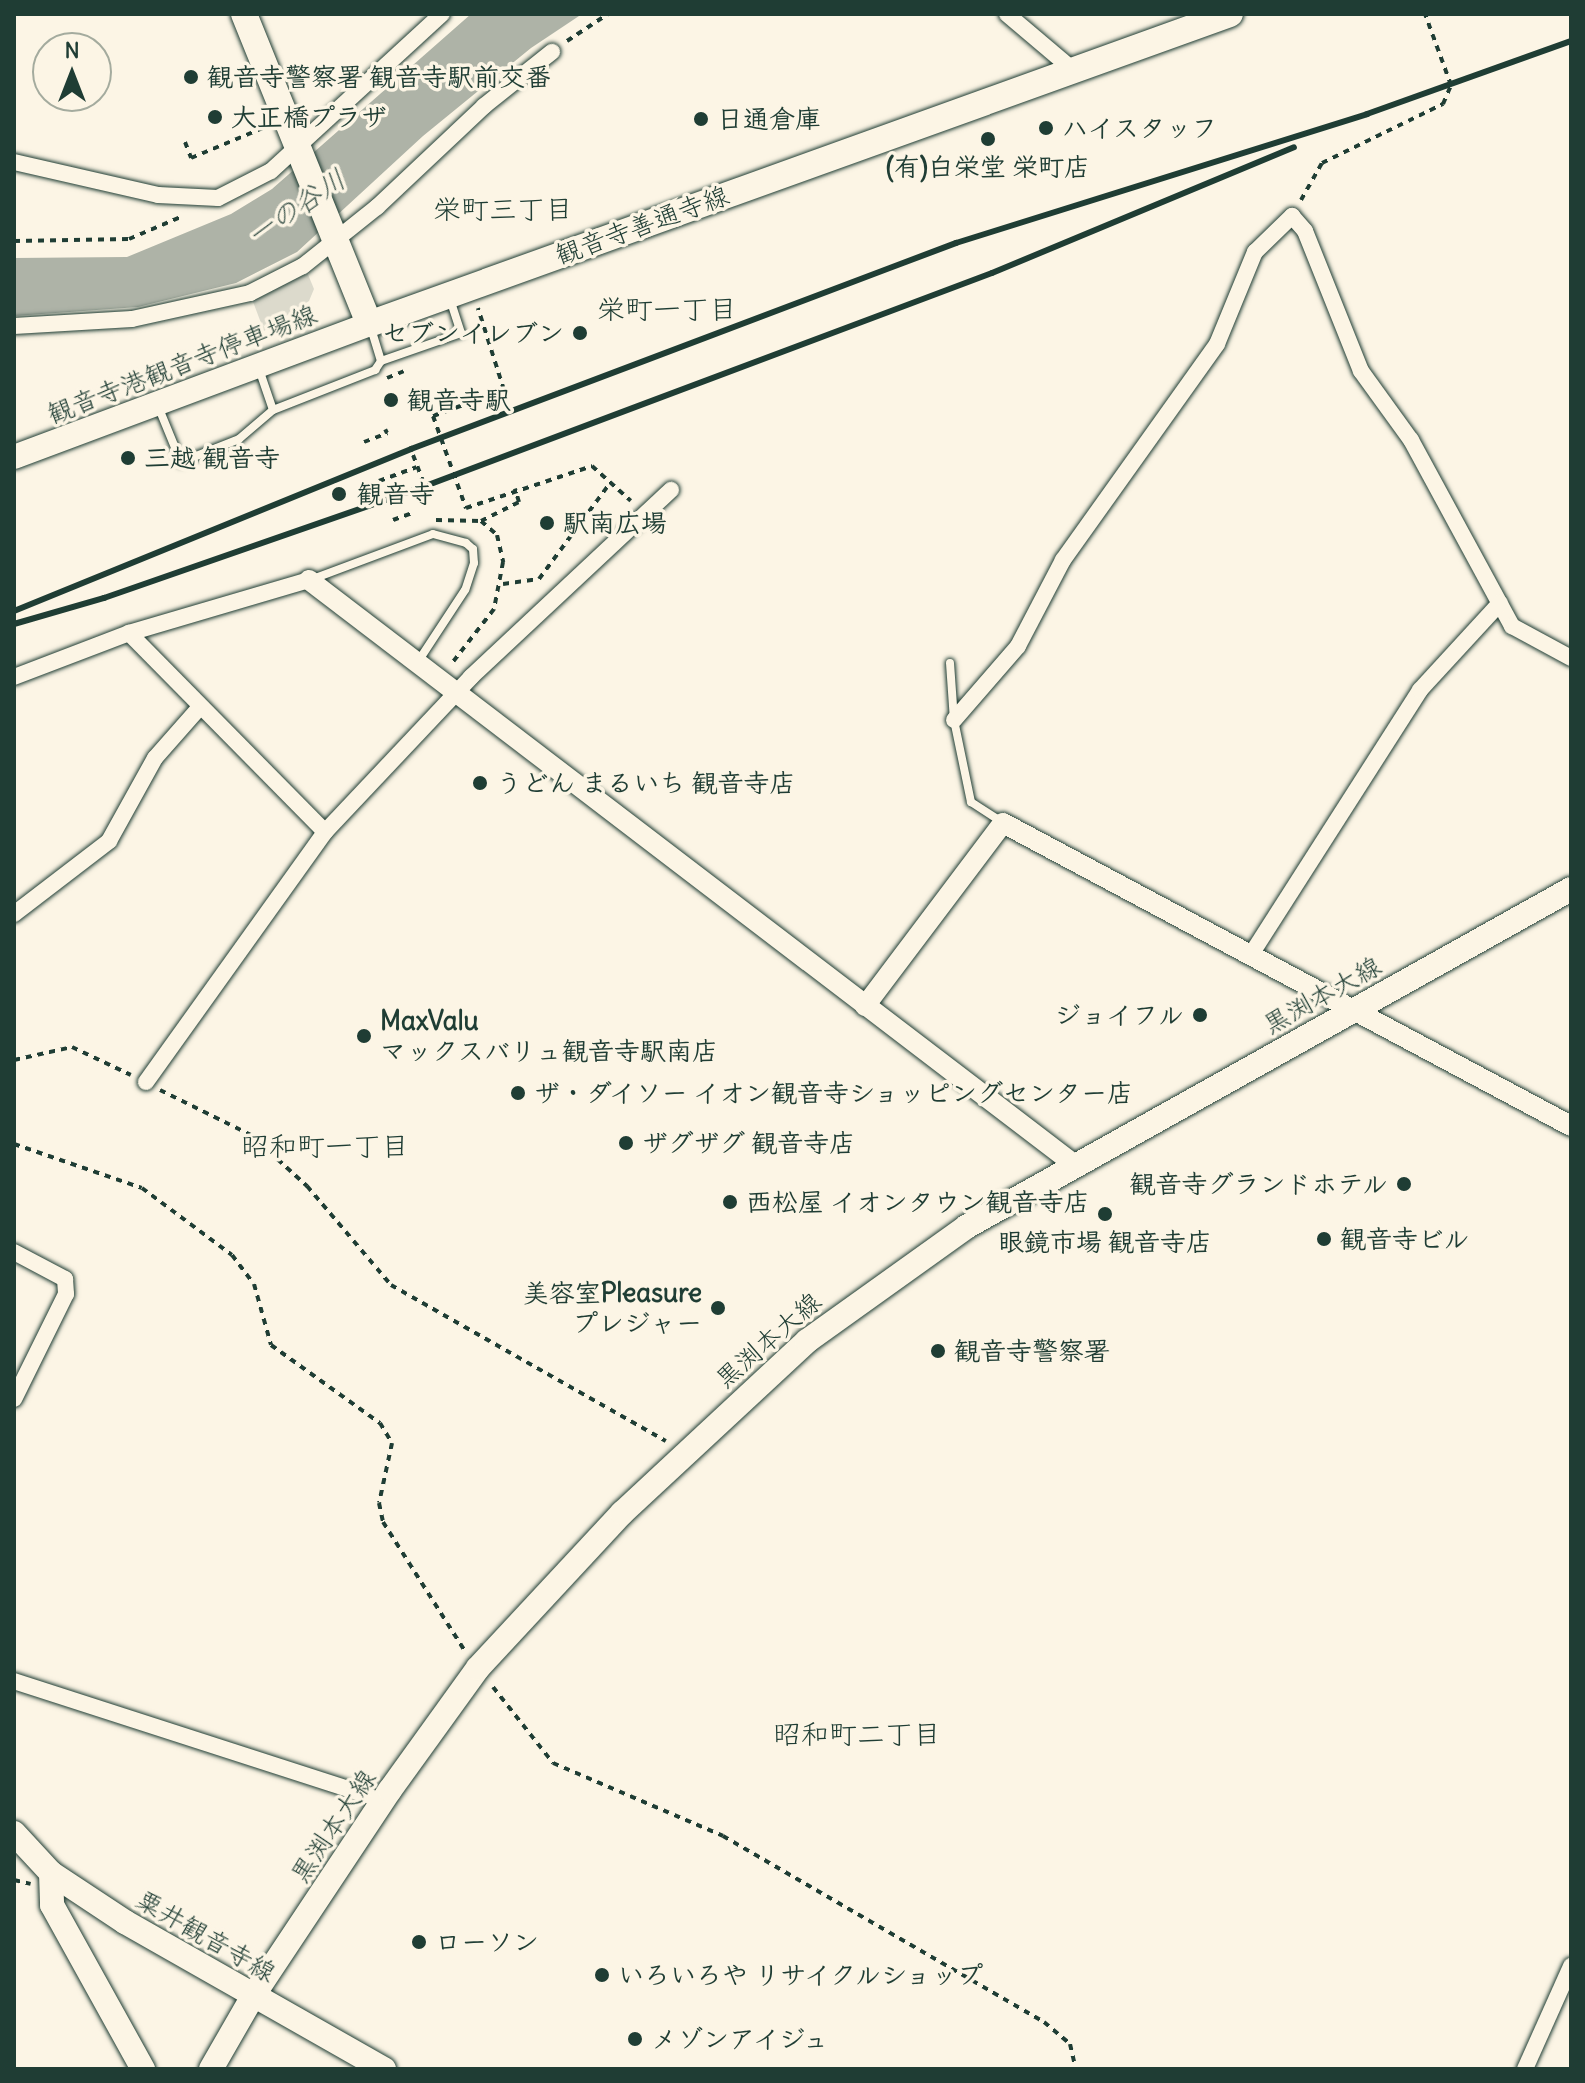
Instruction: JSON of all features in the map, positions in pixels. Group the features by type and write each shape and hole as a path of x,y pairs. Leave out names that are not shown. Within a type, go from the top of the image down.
{"main road":[{"path":"244,14 369,324"},
{"name":"観音寺善通寺線","path":"369,324 1230,14"},
{"name":"観音寺港観音寺停車場線","path":"14,457 369,324"},
{"name":"黒渕本大線","path":"211,2069 253,1996 473,1662 622,1513 807,1341 966,1227 1571,889"},
{"name":"粟井観音寺線","path":"14,1833 51,1873 253,1996 384,2069"},
{"path":"51,1873 52,1905 143,2069"}],"street":[{"path":"14,162 158,195 218,198 271,171 442,14"},
{"path":"1007,14 1073,70"},
{"path":"14,326 132,319 250,293 303,266 552,52"},
{"path":"954,720 1018,646 1063,560 1217,344 1255,252 1292,216 1305,231 1361,371 1411,440 1512,626 1571,658"},
{"path":"146,1082 325,832 456,693 671,490"},
{"path":"14,677 129,633 309,580 1075,1165"},
{"path":"1252,953 1420,690 1460,641 1500,603"},
{"path":"129,633 325,832"},
{"path":"16,910 109,841 155,758 200,707"},
{"path":"865,1006 1003,823 1252,953 1571,1126"},
{"path":"14,1252 65,1279 66,1294 14,1399"},
{"path":"14,1681 369,1796"},
{"path":"1525,2069 1571,1966"}],"lane":[{"path":"157,403 181,462 239,439 273,410 375,370 381,361 461,333 448,294"},
{"path":"369,324 381,361"},
{"path":"258,365 273,410"},
{"path":"309,580 433,534 466,543 473,549 474,563 465,590 417,663"},
{"path":"950,663 954,720 971,802 1003,823"}],"path":[{"path":"552,52 608,14"},
{"path":"1292,216 1322,163 1443,104 1451,85 1425,14"},
{"path":"185,142 191,158 265,127"},
{"path":"14,241 129,239 218,198"},
{"path":"478,306 504,390 433,416 466,508 515,489 592,466 646,513"},
{"path":"364,442 387,433 385,429"},
{"path":"413,455 422,479"},
{"path":"379,481 417,467"},
{"path":"503,584 539,579 610,483"},
{"path":"424,524 439,518 481,521 519,502 515,489"},
{"path":"393,520 415,512"},
{"path":"452,663 494,609 503,584 497,535 481,521"},
{"path":"14,1060 72,1047 251,1135 307,1186 391,1285 672,1444"},
{"path":"14,1144 142,1188 232,1255 254,1284 271,1345 380,1423 392,1443 379,1503 383,1522 473,1662 553,1763 723,1836 1044,2022 1070,2044 1076,2069"}],"shaded area":[{"path":"307,272 314,289 309,301 264,331 252,299"}],"water":[{"name":"一の谷川","path":"471,14 582,14 531,48 423,136 297,252 236,283 138,307 14,316 14,258 127,257 231,214 272,189"}],"railway":[{"path":"14,611 411,449 956,243 1367,114 1571,41"},
{"path":"14,624 104,598 420,488 992,273 1294,147"}],"place":[{"name":"観音寺警察署 観音寺駅前交番","path":"191,77"},
{"name":"大正橋プラザ","path":"215,117"},
{"name":"日通倉庫","path":"701,119"},
{"name":"ハイスタッフ","path":"1046,128"},
{"name":"(有)白栄堂 栄町店","path":"988,139"},
{"name":"セブンイレブン","path":"580,333"},
{"name":"観音寺駅","path":"391,400"},
{"name":"三越 観音寺","path":"128,458"},
{"name":"観音寺","path":"339,494"},
{"name":"駅南広場","path":"547,523"},
{"name":"うどん まるいち 観音寺店","path":"480,783"},
{"name":"ジョイフル","path":"1200,1015"},
{"name":"MaxValu マックスバリュ観音寺駅南店","path":"364,1036"},
{"name":"ザ・ダイソー イオン観音寺ショッピングセンター店","path":"518,1093"},
{"name":"ザグザグ 観音寺店","path":"626,1143"},
{"name":"観音寺グランドホテル","path":"1404,1184"},
{"name":"西松屋 イオンタウン観音寺店","path":"730,1202"},
{"name":"眼鏡市場 観音寺店","path":"1105,1214"},
{"name":"観音寺ビル","path":"1324,1239"},
{"name":"美容室Pleasure プレジャー","path":"718,1308"},
{"name":"観音寺警察署","path":"938,1351"},
{"name":"ローソン","path":"419,1942"},
{"name":"いろいろや リサイクルショップ","path":"602,1975"},
{"name":"メゾンアイジュ","path":"635,2039"}],"district":[{"name":"栄町三丁目","path":"503,209"},
{"name":"栄町一丁目","path":"667,309"},
{"name":"昭和町一丁目","path":"325,1146"},
{"name":"昭和町二丁目","path":"857,1734"}]}
